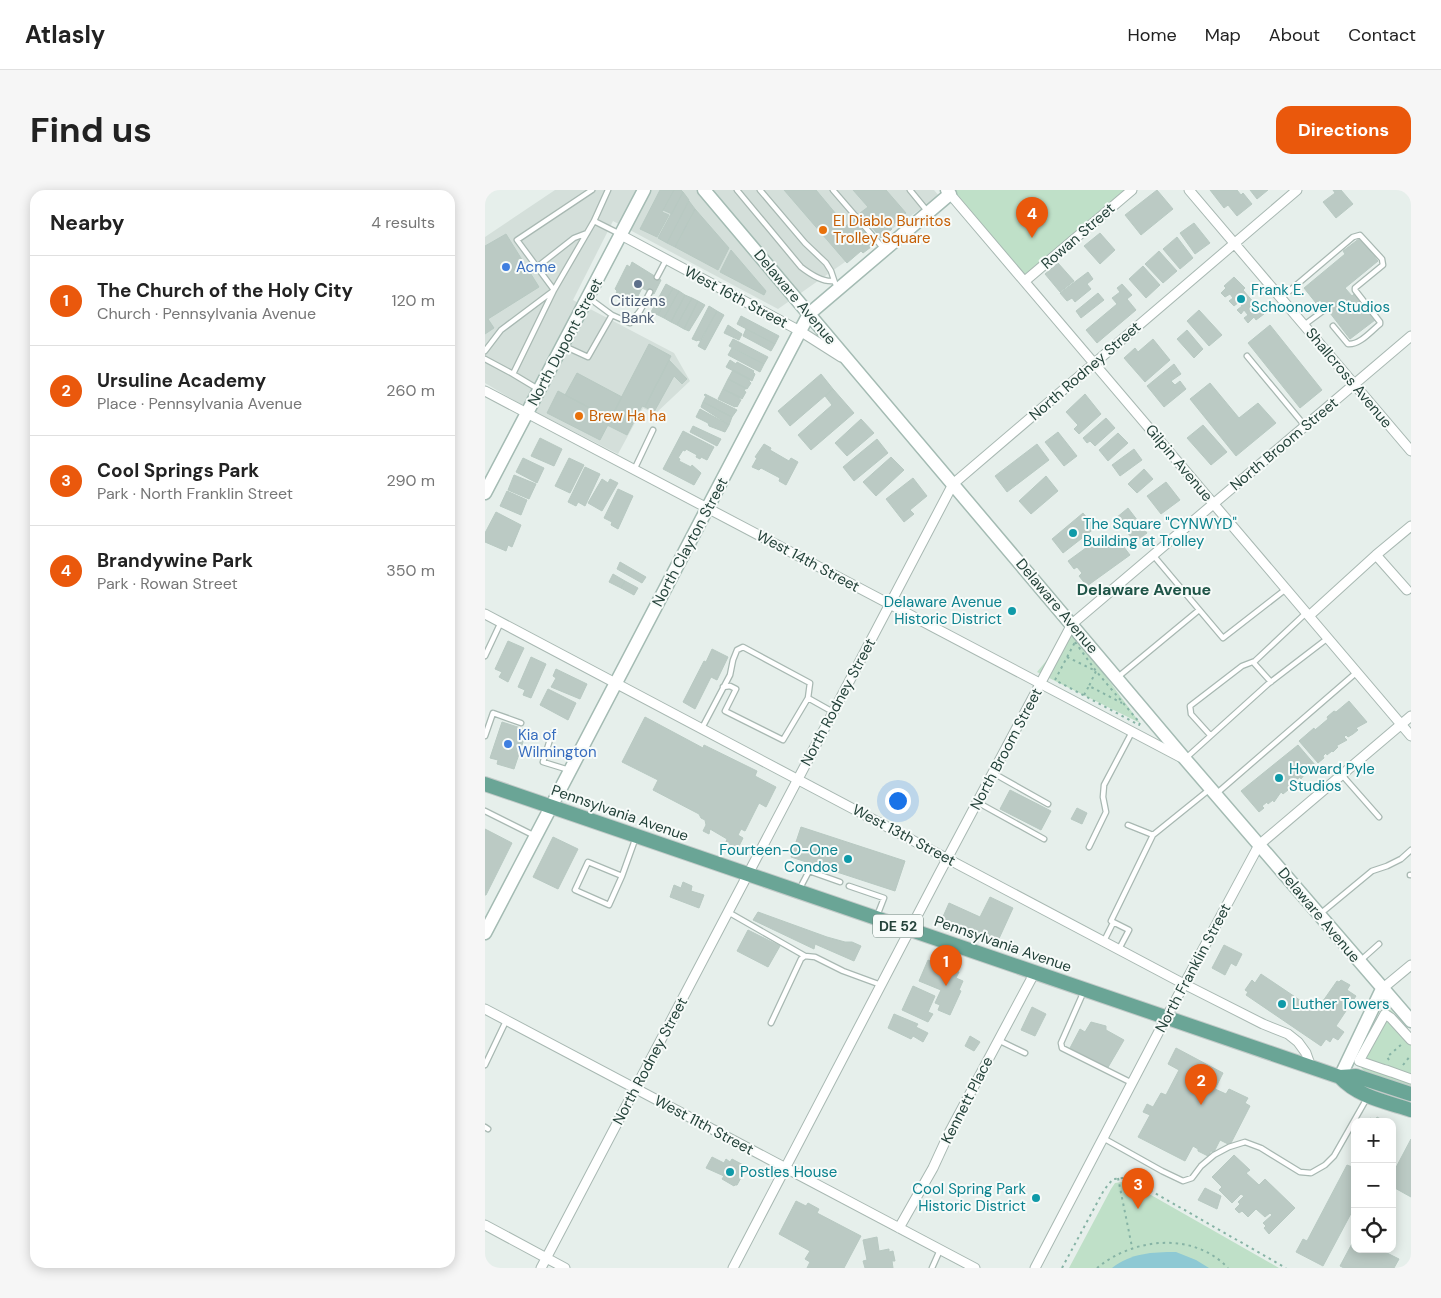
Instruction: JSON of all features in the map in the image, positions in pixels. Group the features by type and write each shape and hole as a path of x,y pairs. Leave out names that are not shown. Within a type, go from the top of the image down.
{"main road":[{"name":"Pennsylvania Avenue","path":"485,784 1340,1077 1356,1076 1411,1094"},
{"name":"Pennsylvania Avenue","path":"1340,1077 1352,1088 1368,1096 1411,1110"}],"street":[{"name":"North Dupont Street","path":"485,493 644,190"},
{"name":"Delaware Avenue","path":"704,190 1185,759 1382,990 1411,1021"},
{"name":"Rowan Street","path":"1025,281 1131,190"},
{"name":"Shallcross Avenue","path":"1189,190 1411,451"},
{"name":"North Rodney Street","path":"541,1268 953,484 1297,190"},
{"name":"North Clayton Street","path":"485,933 809,314 836,285 885,250 949,192"},
{"name":"Gilpin Avenue","path":"949,192 1411,736"},
{"name":"West 16th Street","path":"621,235 800,331 850,362"},
{"name":"North Broom Street","path":"733,1268 1072,624 1411,336"},
{"name":"West 14th Street","path":"485,391 1185,759"},
{"path":"1308,615 1376,554 1411,526"},
{"path":"1376,554 1407,590"},
{"name":"West 13th Street","path":"485,614 1184,984 1288,1034 1298,1042 1306,1053 1311,1067"},
{"name":"North Franklin Street","path":"1035,1268 1259,845 1411,716"},
{"path":"1340,1077 1382,990 1411,965"},
{"name":"Kennett Place","path":"899,1228 933,1168 950,1131 1035,972"},
{"name":"West 11th Street","path":"485,1009 975,1268"},
{"path":"1409,1044 1391,1018 1385,1014 1359,1061 1395,1071 1411,1079"},
{"path":"1367,1063 1395,1071"},
{"path":"485,1225 565,1268"}],"lane":[{"path":"554,290 517,240 593,190"},
{"path":"513,374 554,290 594,221 608,190"},
{"path":"737,190 801,267 836,285"},
{"path":"760,190 805,243 825,263 831,271 836,285"},
{"path":"833,190 885,250"},
{"path":"910,190 929,212"},
{"path":"594,221 621,235"},
{"path":"537,267 574,238 588,232"},
{"path":"1281,298 1353,238 1360,235 1382,259 1383,265 1349,291"},
{"path":"657,277 667,260"},
{"path":"1333,326 1348,344 1351,344 1357,343 1380,324 1381,322 1356,292 1355,288"},
{"path":"485,351 501,330 554,290"},
{"path":"588,297 613,315 630,323 650,292"},
{"path":"1304,325 1327,308"},
{"path":"563,345 588,357 613,315"},
{"path":"1247,356 1305,426"},
{"path":"485,359 539,389"},
{"path":"634,470 653,430"},
{"path":"1153,555 1223,638 1286,589"},
{"path":"1117,678 1199,610"},
{"path":"1210,735 1191,714 1190,706 1242,666 1253,662 1308,615"},
{"path":"485,656 501,622"},
{"path":"1185,759 1271,682 1328,638"},
{"path":"702,728 723,687 730,675 737,650 743,647 810,683 808,698 783,740 725,711 735,689 730,686 723,687"},
{"path":"1253,662 1271,682"},
{"path":"1104,941 1113,923 1111,922 1153,835 1214,791 1357,672"},
{"path":"808,698 833,712"},
{"path":"485,736 493,713 521,723"},
{"path":"1089,847 1106,812 1103,797 1104,785 1133,732"},
{"path":"552,734 543,762 570,771"},
{"path":"993,773 1048,804"},
{"path":"1342,775 1379,816"},
{"path":"977,802 1044,839"},
{"path":"485,811 536,836"},
{"path":"1128,825 1153,835"},
{"path":"622,876 588,862 575,890 609,905 622,876 637,836"},
{"path":"1319,915 1372,871 1401,859 1411,850"},
{"path":"798,891 809,871 840,882"},
{"path":"849,886 884,898 876,918"},
{"path":"728,912 805,956 815,957 843,971 881,985"},
{"path":"1113,923 1129,930 1119,949"},
{"path":"1359,962 1379,944"},
{"path":"771,1023 801,959 805,956"},
{"path":"1085,990 1061,1043 1062,1048 1132,1084"},
{"path":"485,1064 506,1020"},
{"path":"998,1040 1025,1053"},
{"path":"1103,1138 1183,1181 1192,1178 1201,1166 1214,1155 1229,1146 1245,1142 1261,1148 1300,1172 1311,1173 1325,1166 1334,1156 1368,1096"},
{"path":"932,1268 940,1250"}],"path":[{"path":"1075,642 1096,671 1140,723 1139,725 1055,680 1067,657 1075,642"},
{"path":"1067,657 1096,671"},
{"path":"1084,695 1096,671"},
{"path":"1089,686 1123,704"},
{"path":"1377,1067 1403,1044 1409,1044"},
{"path":"1387,1057 1395,1071 1411,1055"},
{"path":"1118,1178 1132,1247"},
{"path":"1062,1268 1104,1190 1113,1179 1118,1178 1132,1180 1286,1268"},
{"path":"1097,1268 1116,1254 1132,1247 1153,1242 1193,1246 1211,1255 1228,1268"}],"shaded area":[{"path":"555,190 934,190 939,196 778,309 613,221 573,300 674,353 690,381 655,414 643,408 618,454 520,404 485,383 485,237"}],"green space":[{"path":"947,190 1132,190 1025,281"},
{"path":"1072,630 1140,723 1037,672"},
{"path":"1388,1008 1411,1033 1411,1087 1364,1071 1358,1064 1357,1054 1379,1015"},
{"path":"1122,1182 1137,1187 1279,1268 1069,1268 1111,1189 1115,1183"}],"water":[{"path":"1176,1252 1196,1260 1209,1268 1112,1268 1127,1259 1142,1254"}],"building":[{"path":"660,190 674,190 662,212 669,215 657,237 640,229"},
{"path":"674,190 681,190 683,192 672,214 663,210"},
{"path":"784,190 816,190 846,226 854,220 875,244 863,253 861,251 847,263"},
{"path":"853,190 886,190 906,213 881,238 860,213 868,207"},
{"path":"1157,190 1173,209 1141,235 1125,215"},
{"path":"1210,190 1237,190 1241,195 1243,193 1252,204 1237,216 1228,205 1224,208"},
{"path":"1250,190 1268,190 1257,199"},
{"path":"1333,190 1341,190 1353,204 1336,218 1323,202 1335,193"},
{"path":"683,192 689,200 667,243 658,238"},
{"path":"689,201 695,209 675,247 667,243"},
{"path":"695,209 729,248 718,270 675,247"},
{"path":"1194,223 1210,243 1195,254 1180,233"},
{"path":"1100,233 1115,250 1100,264 1084,246"},
{"name":"Acme","path":"506,234 539,287 488,319 494,328 485,334 485,246"},
{"path":"1177,237 1193,258 1180,269 1163,249"},
{"path":"1360,238 1378,261 1345,288 1352,296 1354,294 1375,320 1350,339 1320,300 1316,303 1304,288 1345,254 1343,251"},
{"path":"731,250 766,291 764,295 720,272"},
{"path":"1159,251 1177,271 1163,283 1145,264"},
{"name":"Citizens Bank","path":"632,262 661,280 654,294 642,288 631,305 615,296 617,291 615,289 627,265 630,267"},
{"path":"1058,263 1074,281 1060,292 1045,274"},
{"path":"1143,266 1160,285 1146,298 1129,279"},
{"path":"1088,272 1093,279 1087,284 1091,289 1075,302 1072,298 1067,301 1060,293"},
{"name":"Frank E. Schoonover Studios","path":"1234,277 1245,288 1243,290 1255,304 1257,302 1259,305 1257,306 1264,314 1256,320 1254,317 1248,323 1244,318 1248,315 1244,310 1241,314 1237,310 1242,306 1239,302 1234,306 1229,301 1233,298 1230,294 1225,297 1221,293 1226,288 1224,286"},
{"path":"666,284 673,288 658,315 651,312"},
{"path":"1122,284 1132,295 1127,299 1136,310 1097,343 1086,330 1117,304 1112,298 1120,292 1117,288"},
{"path":"673,288 679,291 664,318 658,315"},
{"path":"679,291 685,295 671,322 664,318"},
{"path":"1098,293 1104,300 1081,318 1076,311"},
{"path":"685,295 692,298 677,325 671,322"},
{"path":"692,298 698,301 684,329 677,325"},
{"path":"698,301 705,305 689,331 684,329"},
{"path":"709,306 717,311 700,341 692,339"},
{"path":"1199,310 1222,335 1209,346 1187,321"},
{"path":"717,311 724,315 705,350 698,346"},
{"path":"741,316 779,336 775,344 737,324"},
{"path":"728,325 742,334 739,340 724,333"},
{"path":"1270,325 1322,390 1300,408 1248,343"},
{"path":"746,329 775,344 771,351 743,336"},
{"path":"1187,330 1203,349 1194,358 1177,339"},
{"path":"733,339 768,357 764,364 729,346"},
{"path":"1153,339 1170,360 1145,382 1124,358 1135,348 1138,352"},
{"path":"649,344 671,356 645,407 642,406 627,435 607,425"},
{"path":"732,348 764,364 760,372 728,355"},
{"path":"669,360 687,379 682,384 674,376 654,412 645,407"},
{"path":"730,360 754,371 755,374 752,381 726,367"},
{"path":"1174,364 1181,374 1171,381 1175,385 1180,381 1186,389 1164,407 1147,386"},
{"path":"733,370 750,379 751,383 747,389 728,379"},
{"path":"577,373 622,397 611,419 565,395"},
{"path":"821,374 833,389 790,426 778,411"},
{"path":"728,379 746,388 742,399 723,389"},
{"path":"1210,383 1239,418 1258,403 1276,423 1236,456 1190,399"},
{"path":"723,389 740,397 739,399 741,400 737,407 718,399"},
{"path":"833,389 854,413 811,450 798,435 832,405 825,396"},
{"name":"Brew Ha ha","path":"558,391 611,419 600,440 547,413"},
{"path":"705,394 737,410 732,417 703,402"},
{"path":"1085,394 1101,414 1079,434 1074,429 1078,425 1066,412"},
{"path":"703,402 732,417 729,425 701,407"},
{"path":"700,409 729,425 725,432 709,426 708,423 696,417"},
{"path":"1106,418 1115,428 1095,446 1090,441 1087,443 1083,438"},
{"path":"861,419 874,433 847,456 835,443"},
{"path":"1203,425 1227,452 1211,465 1187,438"},
{"path":"693,426 721,439 717,446 690,432"},
{"path":"683,431 714,447 707,460 696,457 697,455 686,449 685,451 683,450 678,458 680,459 679,461 691,467 692,465 701,473 694,485 663,469"},
{"path":"1058,432 1077,456 1064,466 1045,442"},
{"path":"1118,433 1128,443 1108,461 1099,450"},
{"path":"540,438 562,449 554,466 531,456"},
{"path":"877,439 888,453 854,481 843,467"},
{"path":"764,444 771,448 770,450 789,461 791,458 798,462 786,485 779,481 780,478 761,468 759,470 752,467 757,458 755,457"},
{"path":"1037,444 1049,460 1007,492 995,476"},
{"path":"1134,449 1142,460 1120,476 1112,465"},
{"path":"891,457 904,470 876,496 863,482"},
{"path":"523,458 544,468 537,483 516,472"},
{"path":"569,458 584,465 570,493 555,486"},
{"path":"585,467 600,474 585,506 578,502 576,506 568,502"},
{"path":"1144,469 1153,479 1137,493 1128,484"},
{"path":"514,475 536,484 529,499 508,490"},
{"path":"1046,476 1058,491 1031,514 1019,501"},
{"path":"913,478 927,496 910,510 914,514 904,522 886,499"},
{"path":"602,479 608,483 610,479 618,483 602,511 588,503"},
{"path":"1166,482 1180,500 1161,514 1147,496"},
{"path":"618,489 633,496 618,529 611,525 612,522 604,518"},
{"path":"507,491 527,500 521,515 500,506"},
{"path":"1128,508 1147,533 1135,542 1116,518"},
{"path":"496,512 521,525 512,547 508,545 506,551 485,542 485,533"},
{"name":"The Square \"CYNWYD\" Building at Trolley","path":"1083,513 1095,528 1063,553 1052,539"},
{"path":"1105,534 1111,542 1117,538 1130,555 1087,586 1079,576 1082,573 1077,567 1074,569 1068,561"},
{"path":"620,562 646,577 642,583 617,569"},
{"path":"613,574 625,581 621,588 609,582"},
{"path":"625,581 638,588 634,595 621,588"},
{"path":"508,641 524,648 508,682 499,677 502,672 495,669"},
{"path":"712,649 728,657 717,680 711,677 695,709 683,702"},
{"path":"531,657 546,664 531,698 523,695 525,690 518,687"},
{"path":"556,669 587,684 580,699 551,687 556,678 553,676"},
{"path":"548,689 576,703 568,720 540,705"},
{"name":"Howard Pyle Studios","path":"1349,701 1367,722 1356,728 1358,730 1353,734 1348,737 1346,735 1344,737 1347,740 1336,746 1338,747 1333,752 1327,755 1326,753 1323,756 1324,758 1318,763 1299,741 1328,719 1327,717 1334,711 1336,712"},
{"path":"645,717 703,748 704,745 757,771 755,776 776,787 766,807 759,803 745,831 741,829 738,835 743,838 738,848 726,842 727,839 710,829 709,834 703,831 706,825 705,820 699,814 653,790 658,780 622,762"},
{"name":"Kia of Wilmington","path":"502,722 527,730 514,769 497,764 498,760 490,758"},
{"name":"Howard Pyle Studios","path":"1298,745 1316,766 1310,771 1308,770 1301,779 1300,777 1294,780 1288,790 1283,794 1281,792 1274,802 1273,800 1268,804 1267,802 1259,812 1241,791"},
{"path":"1010,790 1051,811 1041,830 1000,809"},
{"path":"1077,808 1087,813 1082,824 1071,819"},
{"name":"Fourteen-O-One Condos","path":"801,827 905,861 895,891 791,857"},
{"path":"485,829 512,843 486,895 485,895"},
{"path":"553,837 578,849 558,889 533,877"},
{"path":"683,882 692,886 691,891 704,895 699,908 670,897 674,885 681,888"},
{"path":"990,897 1013,908 997,943 981,936 982,934 973,929 971,932 942,919 949,903 980,917"},
{"path":"758,912 827,937 852,942 861,946 854,961 815,944 814,949 753,920"},
{"path":"748,930 780,946 768,967 737,951"},
{"path":"1224,945 1242,954 1236,966 1231,963 1225,975 1212,968"},
{"path":"928,960 952,971 953,969 959,972 956,978 963,981 959,990 961,991 950,1015 938,1010 940,1005 935,1003 941,990 919,981"},
{"name":"Luther Towers","path":"1261,974 1316,1011 1337,981 1341,980 1350,985 1347,990 1356,996 1336,1026 1344,1032 1338,1040 1333,1037 1330,1042 1326,1039 1321,1046 1246,995 1248,992 1245,990 1252,980 1255,983"},
{"path":"913,986 935,996 928,1012 933,1014 928,1022 902,1010"},
{"path":"1032,1007 1046,1014 1035,1036 1021,1030"},
{"path":"894,1014 918,1024 916,1027 928,1033 923,1042 913,1036 911,1039 888,1028"},
{"path":"1091,1022 1106,1026 1106,1030 1124,1040 1107,1069 1070,1048 1080,1029 1085,1032"},
{"path":"970,1036 980,1042 974,1051 965,1046"},
{"path":"1176,1048 1223,1073 1215,1089 1226,1094 1229,1089 1248,1098 1245,1103 1250,1106 1230,1145 1220,1140 1214,1152 1211,1151 1208,1156 1193,1146 1185,1161 1138,1137 1150,1115 1143,1112 1147,1104 1153,1107 1161,1093 1166,1095 1179,1070 1168,1064"},
{"path":"1411,1139 1411,1197 1396,1189 1396,1167"},
{"path":"1234,1155 1250,1170 1246,1173 1259,1185 1265,1179 1295,1208 1269,1234 1264,1228 1266,1226 1263,1223 1272,1215 1270,1213 1265,1217 1256,1209 1248,1217 1242,1211 1239,1213 1235,1209 1240,1204 1238,1202 1244,1196 1241,1194 1232,1203 1219,1190 1222,1187 1212,1177"},
{"name":"Postles House","path":"712,1157 724,1163 726,1159 730,1162 732,1159 747,1167 737,1185 734,1186 722,1179 724,1176 706,1168"},
{"path":"1347,1165 1351,1166 1351,1214 1323,1266 1296,1252 1303,1239 1307,1241"},
{"path":"1205,1188 1221,1196 1217,1209 1198,1200"},
{"path":"796,1201 806,1206 808,1203 819,1209 817,1213 861,1236 844,1268 807,1268 810,1262 805,1259 810,1251 779,1234"},
{"path":"877,1237 879,1251 889,1249 889,1252 893,1251 895,1261 892,1261 893,1268 865,1268 863,1261 867,1260 863,1240"},
{"path":"1351,1245 1351,1253 1387,1253 1399,1259 1394,1268 1344,1268 1340,1266"}],"railway":[{"path":"485,193 490,190"}],"place":[{"name":"El Diablo Burritos Trolley Square","path":"823,230"},
{"name":"Brandywine Park","path":"1032,238"},
{"name":"Acme","path":"506,267"},
{"name":"Citizens Bank","path":"638,284"},
{"name":"Frank E. Schoonover Studios","path":"1241,299"},
{"name":"Brew Ha ha","path":"579,416"},
{"name":"The Square \"CYNWYD\" Building at Trolley","path":"1073,533"},
{"name":"Delaware Avenue Historic District","path":"1012,611"},
{"name":"Kia of Wilmington","path":"508,744"},
{"name":"Howard Pyle Studios","path":"1279,778"},
{"name":"Fourteen-O-One Condos","path":"848,859"},
{"name":"The Church of the Holy City","path":"946,986"},
{"name":"Luther Towers","path":"1282,1004"},
{"name":"Ursuline Academy","path":"1201,1105"},
{"name":"Postles House","path":"730,1172"},
{"name":"Cool Spring Park Historic District","path":"1036,1198"},
{"name":"Cool Springs Park","path":"1138,1209"}],"district":[{"name":"Delaware Avenue","path":"1144,589"}]}
